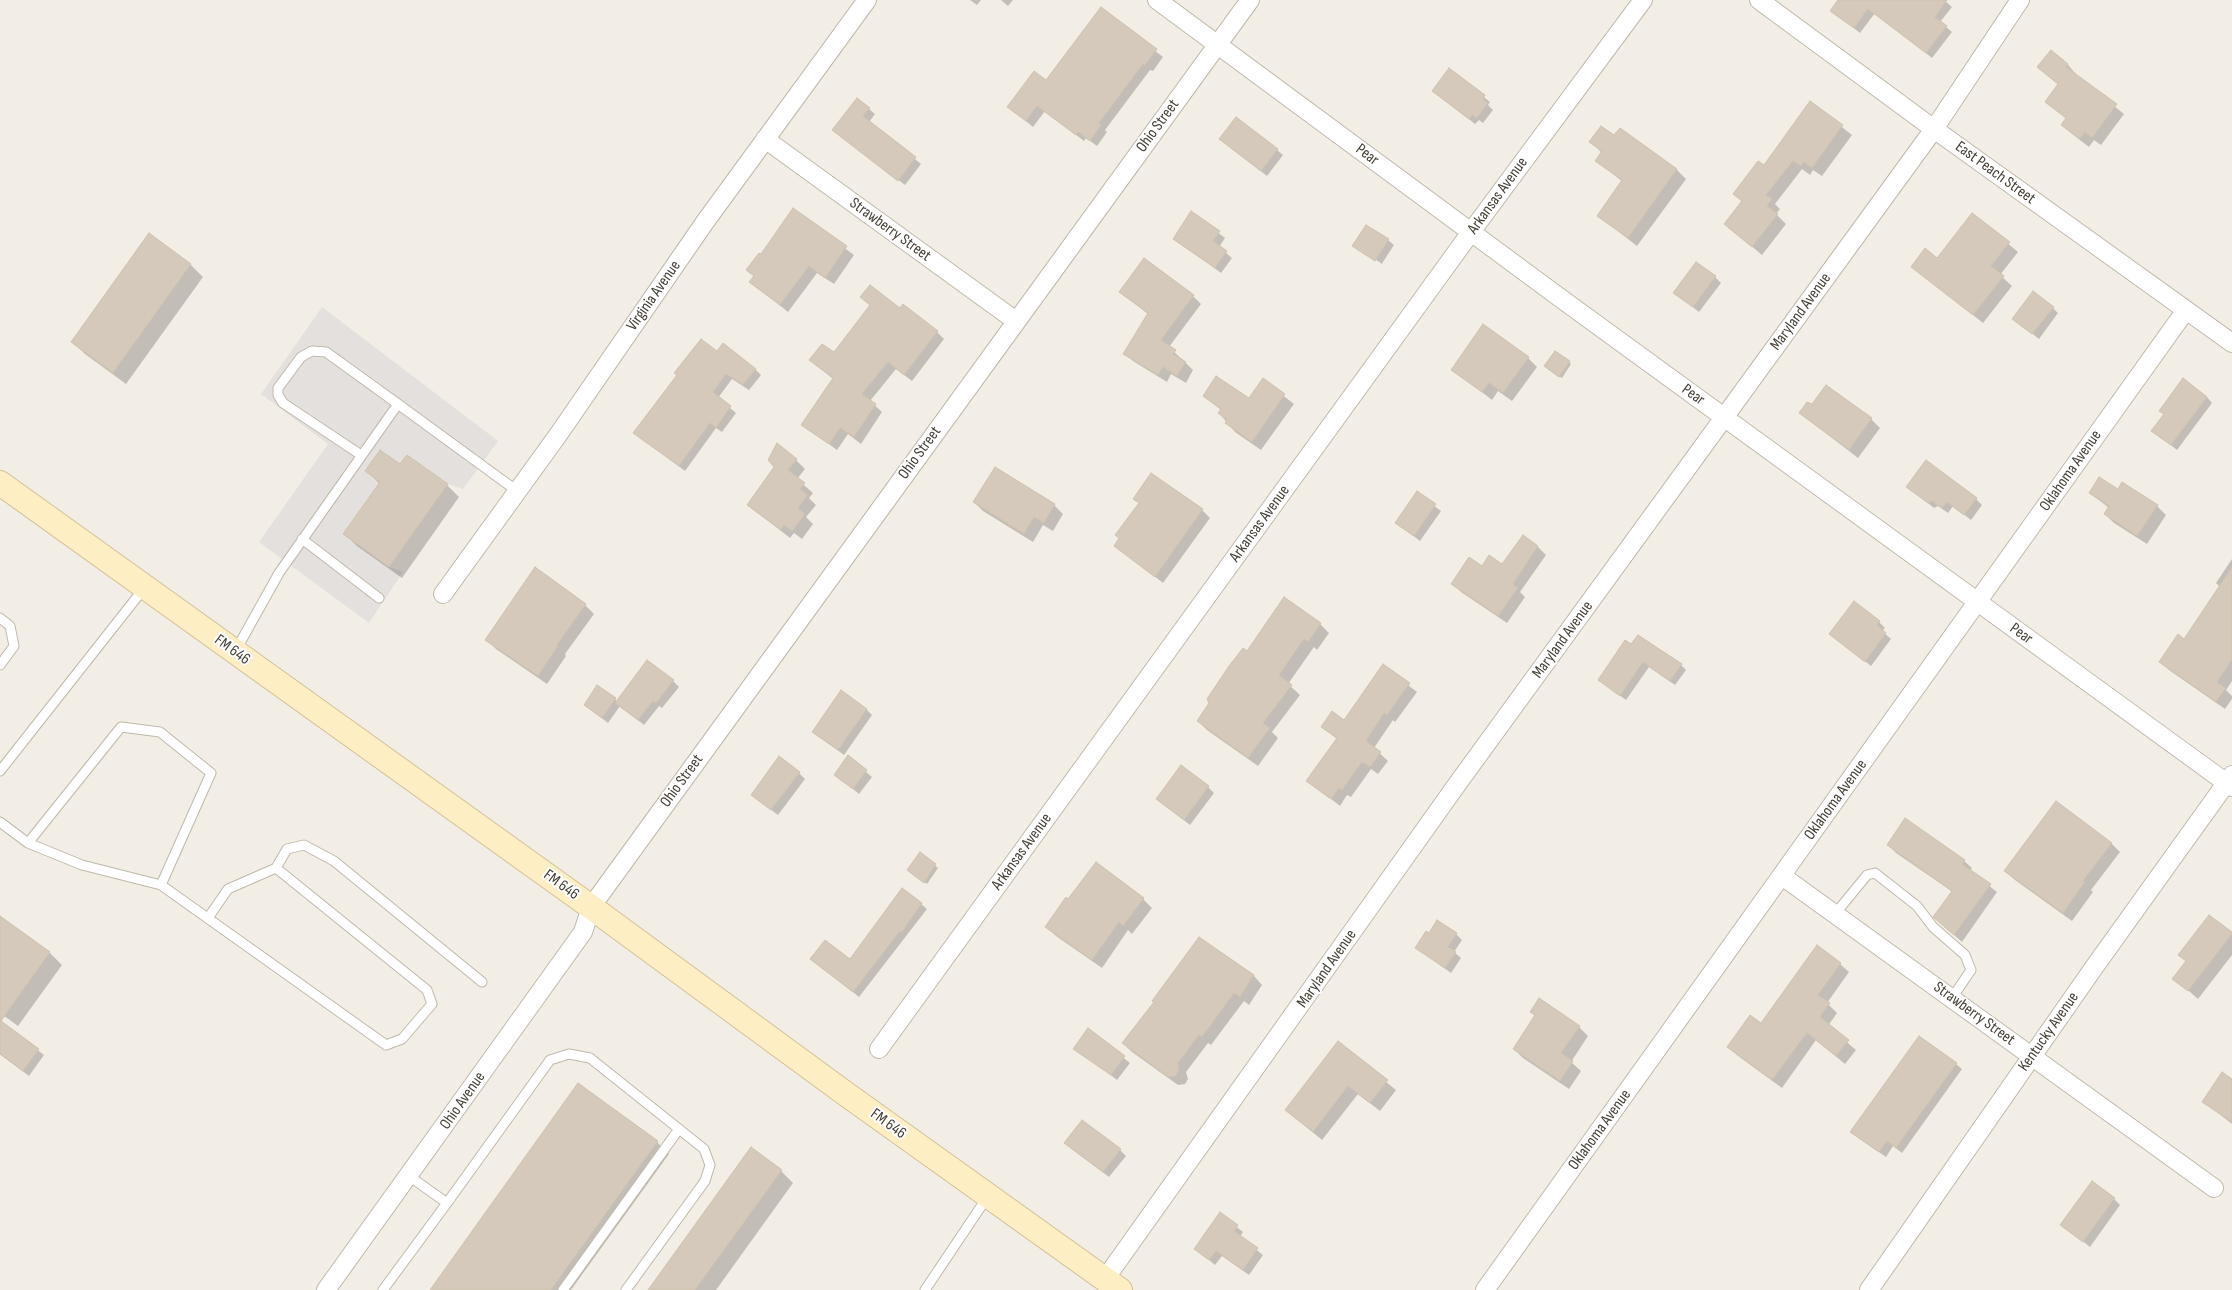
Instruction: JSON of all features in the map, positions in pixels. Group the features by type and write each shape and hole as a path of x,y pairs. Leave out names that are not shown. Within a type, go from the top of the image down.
{"main road":[{"name":"FM 646","path":"0,483 591,907 838,1089 1113,1284"}],"street":[{"name":"Virginia Avenue","path":"443,594 765,139 868,0"},
{"name":"Pear","path":"1157,0 1724,418 2230,781"},
{"name":"Ohio Street","path":"591,907 1250,0"},
{"name":"Arkansas Avenue","path":"880,1049 1472,232 1643,0"},
{"name":"East Peach Street","path":"1759,0 1934,130 2232,343"},
{"name":"Maryland Avenue","path":"1113,1284 1458,783 1934,130 2020,0"},
{"name":"Strawberry Street","path":"765,139 1016,322"},
{"name":"Oklahoma Avenue","path":"1485,1290 2186,310"},
{"name":"Kentucky Avenue","path":"1869,1290 2032,1056 2230,781"},
{"name":"Strawberry Street","path":"1782,876 2214,1188"},
{"name":"Ohio Avenue","path":"326,1290 583,932 591,907"}],"lane":[{"path":"361,455 283,403 278,395 278,388 301,357 312,351 326,352 517,490"},
{"path":"235,652 279,573 398,404"},
{"path":"302,540 379,598"},
{"path":"0,771 146,587"},
{"path":"0,618 10,626 14,646 0,665"},
{"path":"28,843 121,727 160,732 211,773 161,885"},
{"path":"0,822 28,843 82,866 161,885 386,1045 402,1039 432,1004 427,990 276,868"},
{"path":"208,918 228,889 276,868 286,850 304,845 334,861 482,982"},
{"path":"1835,914 1867,876 1875,873 1917,906 1933,927 1965,955 1971,970 1952,998"},
{"path":"383,1290 550,1060 568,1054 590,1058 704,1150 710,1165 705,1181 626,1290"},
{"path":"563,1290 679,1129"},
{"path":"409,1176 446,1203"},
{"path":"925,1290 988,1196"}],"shaded area":[{"path":"322,307 498,441 463,489 448,484 407,455 400,465 379,450 365,471 380,482 343,534 389,567 403,572 369,623 259,542 328,444 261,394"}],"building":[{"path":"1838,0 1947,0 1935,17 1947,26 1926,53 1868,9 1854,28 1830,11"},
{"path":"1101,7 1157,49 1145,65 1143,64 1099,123 1101,125 1090,141 1078,132 1076,135 1037,106 1026,121 1007,107 1034,71 1046,80"},
{"path":"2051,50 2068,64 2066,67 2117,104 2092,138 2085,132 2080,139 2061,125 2066,118 2045,102 2058,84 2037,67"},
{"path":"1449,68 1485,95 1483,99 1488,103 1477,118 1472,115 1469,119 1432,91"},
{"path":"857,98 870,108 863,116 916,157 898,181 832,130"},
{"path":"1810,101 1843,125 1812,168 1804,162 1801,166 1793,161 1766,195 1772,199 1767,206 1778,214 1752,247 1724,224 1742,201 1733,194 1758,161 1764,165"},
{"path":"1236,117 1278,149 1261,171 1219,139"},
{"path":"1601,126 1614,135 1620,128 1677,169 1628,238 1597,216 1622,180 1595,161 1602,151 1589,142"},
{"path":"793,208 847,246 825,278 809,266 780,305 749,282 754,276 746,270 759,253 761,254"},
{"path":"1191,211 1220,231 1213,241 1227,251 1215,268 1173,239"},
{"path":"1972,213 2010,242 1991,266 2004,276 1973,315 1911,267 1925,248 1937,258"},
{"path":"1366,225 1389,239 1375,261 1352,246"},
{"path":"149,233 191,264 113,373 71,342"},
{"path":"1144,258 1194,295 1161,340 1176,350 1173,354 1186,362 1177,376 1163,367 1158,375 1123,354 1148,313 1119,292"},
{"path":"1696,262 1716,276 1693,307 1673,293"},
{"path":"870,285 900,308 903,304 938,331 904,375 888,362 862,394 876,404 854,437 840,428 829,444 801,425 833,378 809,360 822,344 834,352 870,305 860,297"},
{"path":"2033,291 2054,307 2032,334 2012,319"},
{"path":"1483,324 1529,357 1503,393 1489,383 1482,392 1451,370"},
{"path":"701,339 717,351 723,343 756,369 743,385 726,374 713,392 731,406 716,428 710,423 679,466 633,433 677,375 674,373"},
{"path":"1555,351 1570,361 1559,377 1544,366"},
{"path":"1216,376 1249,398 1263,378 1285,394 1252,442 1225,423 1227,420 1218,413 1221,409 1203,396"},
{"path":"2183,378 2207,397 2171,445 2151,431 2164,414 2159,411"},
{"path":"1826,385 1872,418 1849,450 1799,413 1807,402 1812,404"},
{"path":"777,443 797,459 788,470 805,483 800,489 808,495 798,508 805,514 792,531 784,525 781,530 747,505 774,467 768,460"},
{"path":"380,450 400,464 407,455 448,484 389,567 343,534 380,482 365,471"},
{"path":"1926,460 1977,498 1964,515 1947,502 1942,508 1932,501 1928,503 1906,487"},
{"path":"995,467 1055,504 1044,523 1034,517 1024,534 973,502"},
{"path":"1151,473 1203,509 1155,577 1114,546 1119,538 1115,535 1139,503 1133,499"},
{"path":"2099,477 2118,489 2122,482 2158,505 2137,536 2104,514 2109,506 2089,493"},
{"path":"1417,491 1436,504 1414,536 1395,523"},
{"path":"1523,535 1538,546 1513,584 1518,588 1498,616 1451,584 1469,557 1482,566 1489,555 1502,564"},
{"path":"535,567 586,604 538,676 485,640"},
{"path":"2232,567 2232,660 2217,682 2226,688 2216,702 2159,662 2178,634 2184,639"},
{"path":"1284,597 1321,623 1308,642 1304,639 1279,675 1292,685 1263,723 1270,728 1248,758 1197,721 1209,703 1207,699 1229,666 1243,648 1247,651"},
{"path":"1854,601 1880,621 1877,625 1886,633 1865,662 1829,634"},
{"path":"1638,635 1682,664 1670,681 1643,662 1620,696 1598,680 1625,640 1631,644"},
{"path":"647,660 674,680 656,703 653,701 638,720 615,703"},
{"path":"1383,664 1410,683 1387,715 1384,713 1366,741 1381,752 1370,767 1362,762 1342,790 1339,788 1331,799 1306,781 1337,738 1321,727 1332,711 1344,720"},
{"path":"597,685 616,698 602,718 584,705"},
{"path":"841,690 867,709 838,750 812,732"},
{"path":"848,755 867,770 853,789 834,775"},
{"path":"779,756 800,772 771,810 751,795"},
{"path":"1181,765 1209,786 1184,820 1156,799"},
{"path":"2056,801 2112,843 2083,881 2085,882 2063,913 2004,871"},
{"path":"1905,818 1965,860 1962,864 1991,884 1954,935 1933,917 1952,891 1887,845"},
{"path":"920,852 936,864 924,883 907,870"},
{"path":"1096,862 1144,898 1123,926 1119,922 1092,960 1045,927 1066,897 1068,899"},
{"path":"902,888 922,903 902,932 900,931 853,992 810,959 825,940 850,959"},
{"path":"2209,915 2232,932 2232,934 2188,991 2172,979 2186,961 2178,955"},
{"path":"0,916 50,952 1,1021 39,1049 23,1071 0,1054"},
{"path":"1437,920 1457,933 1448,947 1456,952 1445,968 1415,948 1426,931 1429,933"},
{"path":"1199,937 1254,975 1240,997 1234,993 1202,1037 1199,1035 1178,1063 1179,1070 1176,1076 1168,1077 1122,1043 1154,1002 1152,1001"},
{"path":"1817,945 1841,963 1818,995 1830,1003 1820,1017 1849,1040 1836,1056 1807,1033 1772,1080 1727,1047 1750,1015 1761,1023"},
{"path":"1539,998 1580,1026 1561,1053 1573,1061 1560,1081 1513,1049 1535,1015 1530,1012"},
{"path":"1088,1028 1125,1056 1111,1075 1073,1049"},
{"path":"1919,1036 1957,1063 1896,1148 1887,1141 1879,1152 1850,1132"},
{"path":"1338,1041 1388,1080 1370,1103 1348,1086 1313,1132 1285,1110"},
{"path":"2222,1072 2232,1079 2232,1122 2202,1102"},
{"path":"578,1083 658,1141 551,1290 430,1290"},
{"path":"1082,1120 1121,1149 1103,1172 1064,1143"},
{"path":"751,1147 782,1170 695,1290 648,1290"},
{"path":"2092,1181 2115,1198 2083,1242 2060,1225"},
{"path":"1220,1212 1238,1225 1234,1231 1258,1248 1243,1270 1216,1251 1209,1260 1194,1249"}]}
